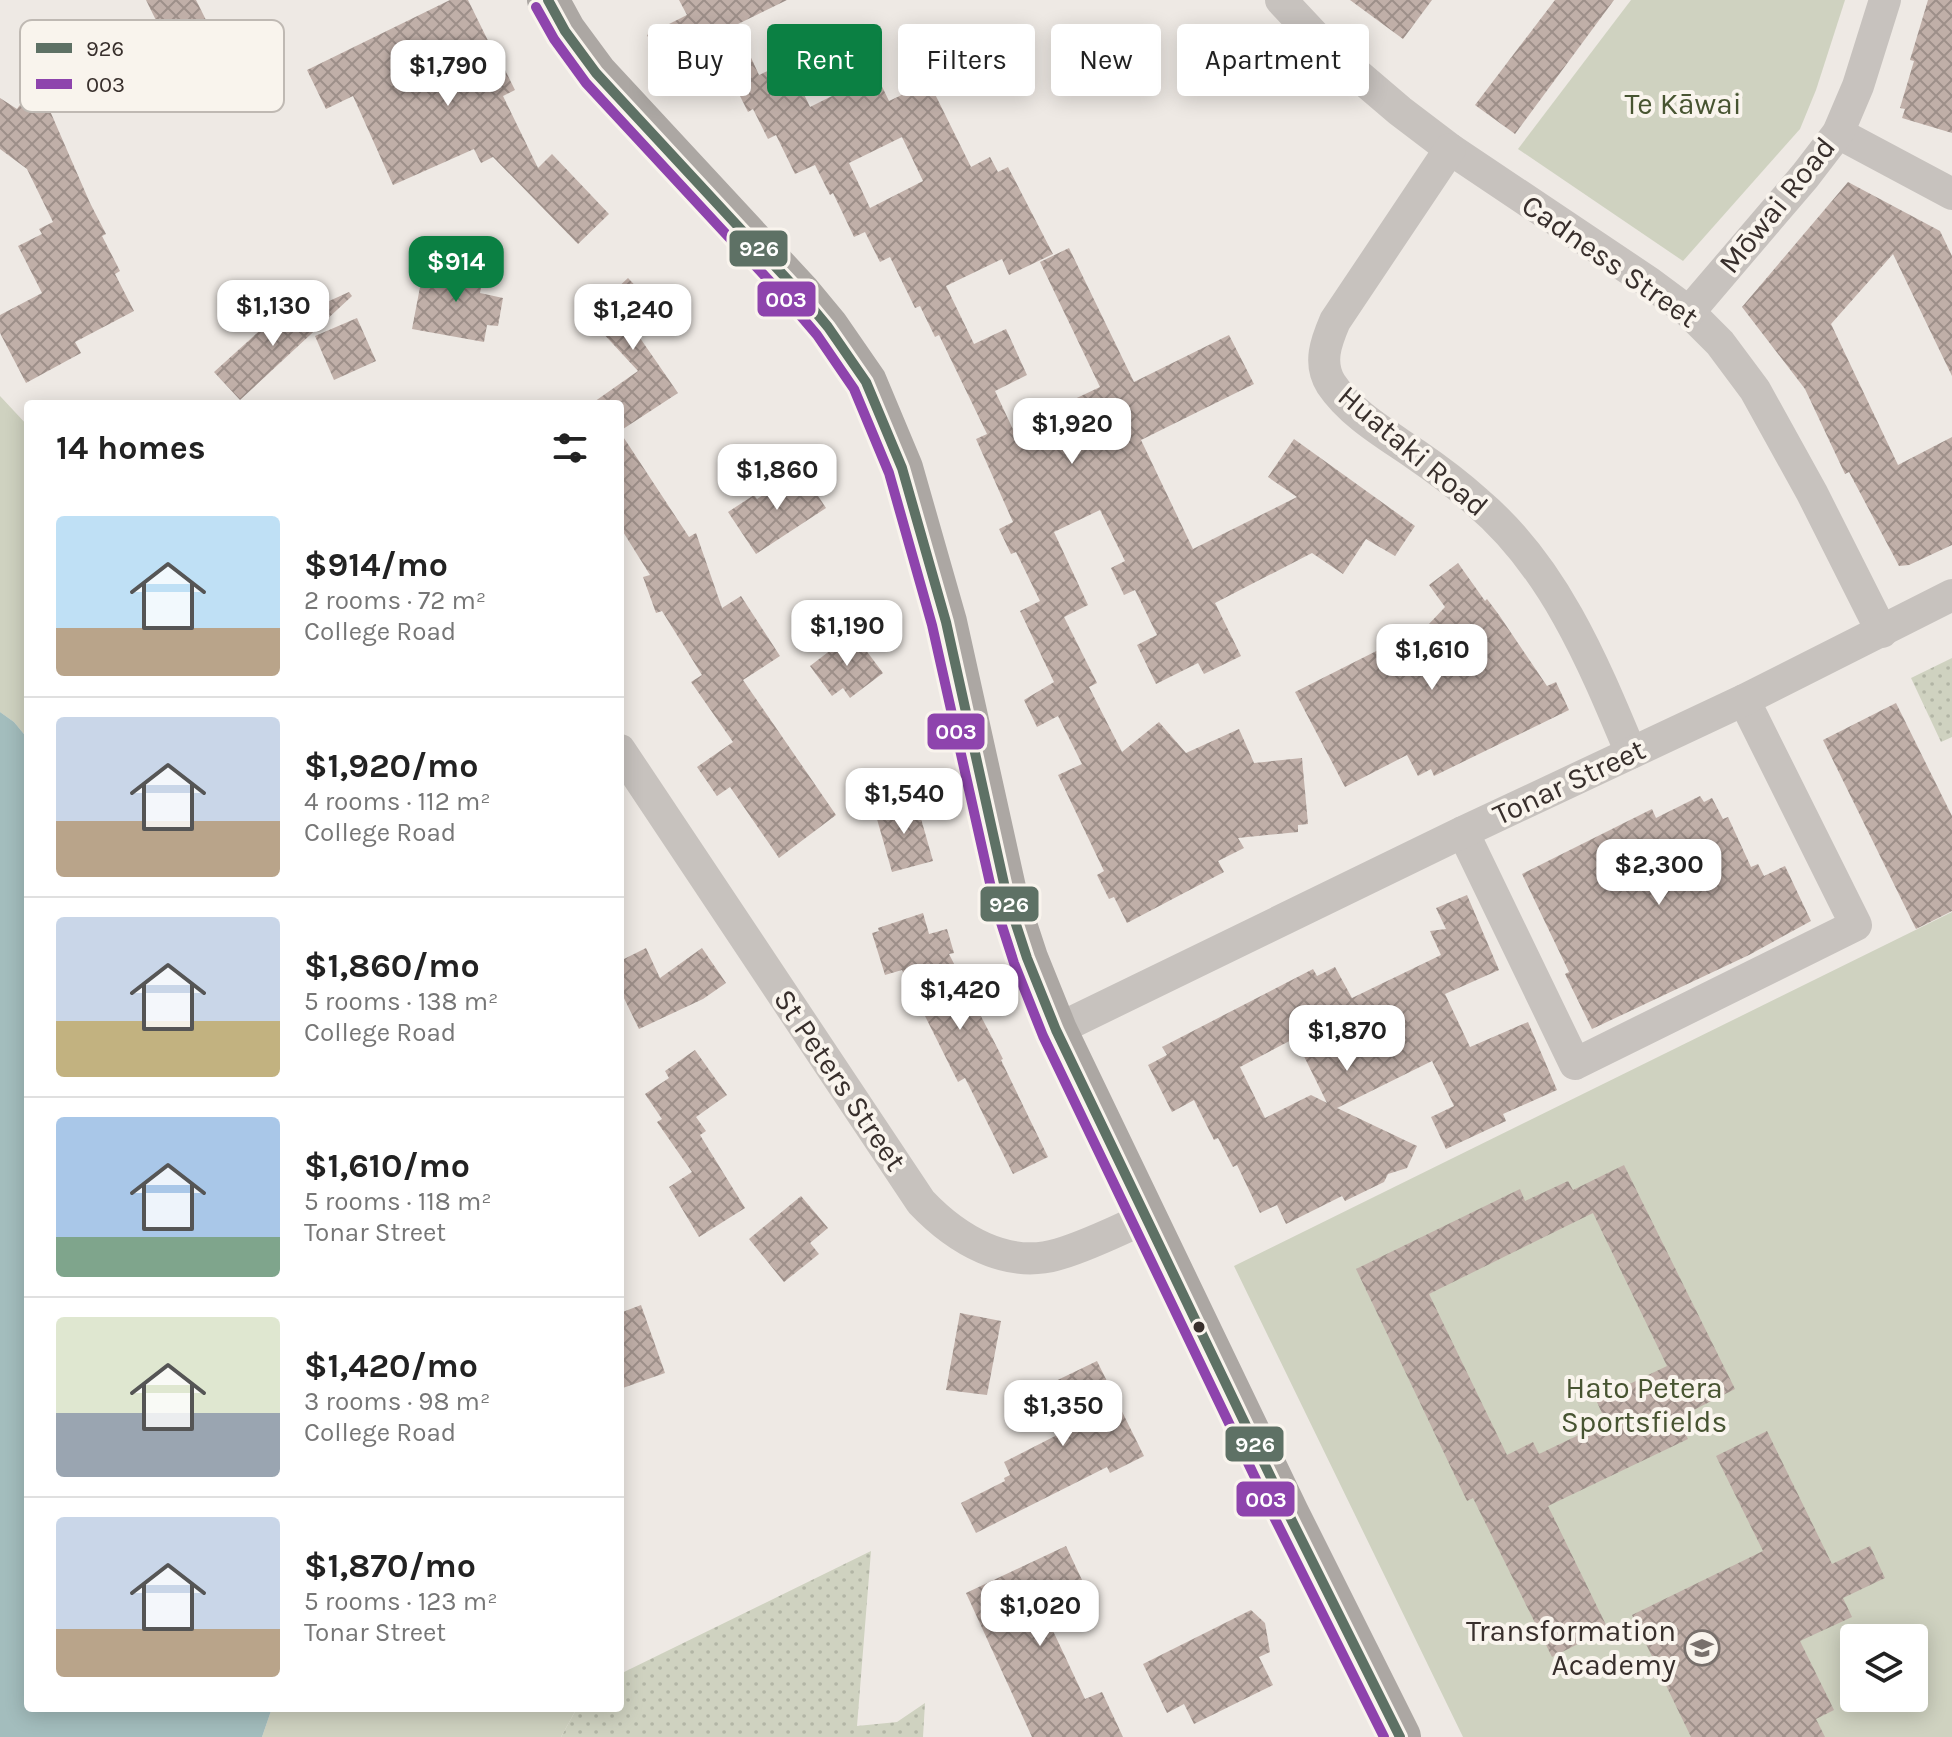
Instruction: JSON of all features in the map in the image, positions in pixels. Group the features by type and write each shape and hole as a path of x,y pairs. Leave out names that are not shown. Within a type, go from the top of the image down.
{"main road":[{"path":"548,0 565,31 596,73 799,292 866,382 888,431 916,512 946,622 1007,897 1027,958 1056,1030 1145,1218 1400,1737"}],"street":[{"name":"Cadness Street","path":"1281,0 1325,47 1368,86 1450,149 1689,312 1720,343 1755,390 1812,493 1882,632"},
{"name":"Mōwai Road","path":"1689,312 1838,133 1858,86 1885,0"},
{"path":"1838,133 1952,194"},
{"name":"Huataki Road","path":"1450,149 1335,321 1327,339 1323,361 1327,376 1332,386 1356,410 1442,472 1512,535 1538,568 1590,657 1631,753"},
{"name":"Tonar Street","path":"1056,1030 1463,832 1744,700 1952,595"},
{"path":"1463,832 1575,1064 1856,925 1744,700"},
{"name":"St Peters Street","path":"624,756 921,1202 939,1221 958,1236 978,1245 1028,1259 1057,1255 1145,1218"}],"green space":[{"name":"Te Kāwai","path":"1631,0 1845,0 1800,129 1683,261 1518,149"},
{"path":"0,396 24,422 24,734 0,712"},
{"path":"1952,658 1952,737 1941,742 1911,678"},
{"name":"Hato Petera Sportsfields","path":"1952,912 1952,1737 1463,1737 1234,1266"},
{"path":"871,1551 857,1726 897,1722 925,1703 923,1737 561,1737 575,1712 624,1712 624,1672"},
{"path":"271,1712 575,1712 561,1737 262,1737"}],"water":[{"path":"0,712 24,734 24,1712 271,1712 262,1737 0,1737"}],"building":[{"path":"146,0 196,0 206,20 156,20"},
{"path":"450,0 468,0 502,64 515,90 503,96 538,168 552,154 609,214 578,244 493,157 481,163 474,149 393,185 353,96 326,109 307,70"},
{"path":"679,0 787,0 738,24 669,24 687,15"},
{"path":"1350,0 1432,0 1403,39"},
{"path":"1555,0 1614,0 1515,134 1475,105"},
{"path":"1928,0 1952,0 1952,133 1902,118 1905,109 1900,108"},
{"path":"751,58 759,75 767,71 767,96 805,96 810,107 832,96 882,96 882,86 889,101 900,96 936,96 971,167 990,157 998,172 1008,167 1053,254 1009,275 1002,259 946,286 974,344 1006,329 1027,375 995,391 1018,440 1067,415 1062,405 1100,387 1040,262 1069,248 1134,382 1229,335 1254,384 1141,440 1193,549 1297,497 1268,477 1294,439 1415,526 1395,556 1366,539 1343,574 1312,553 1215,603 1241,656 1204,674 1198,663 1156,684 1137,645 1157,635 1135,590 1124,595 1111,568 1125,561 1100,510 1054,532 1088,605 1064,617 1097,683 1089,687 1122,752 1159,722 1186,753 1239,729 1254,763 1302,758 1308,824 1298,825 1298,832 1238,838 1244,848 1218,861 1224,872 1127,923 1114,897 1109,899 1097,875 1104,871 1058,775 1082,764 1058,716 1037,727 1024,700 1054,682 1020,611 1040,601 1016,552 1011,554 999,529 1013,522 976,439 987,434 939,335 935,337 920,306 915,308 890,257 880,262 865,232 854,237 833,193 830,195 815,165 795,174 776,135 768,139 753,109 748,112 740,96 751,96","holes":["902,137 923,181 870,208 849,163"]},
{"path":"0,98 17,109 20,105 20,112 50,112 106,234 102,236 120,271 115,274 134,311 75,342 81,353 26,383 0,333 0,315 42,293 18,246 42,234 39,229 53,222 27,169 0,149"},
{"path":"1848,182 1940,231 1952,256 1952,376 1893,254 1831,324 1898,465 1952,437 1952,545 1909,565 1899,566 1849,472 1845,474 1805,389 1742,307"},
{"path":"450,261 474,266 473,274 483,276 480,293 503,298 498,326 487,325 484,342 412,329 421,282 433,284 437,264 448,266"},
{"path":"628,278 664,316 640,338 678,393 624,428 624,400 597,400 638,371 587,316"},
{"path":"349,292 352,296 240,400 214,372 268,323 272,327"},
{"path":"357,318 376,361 334,380 315,336"},
{"path":"624,438 689,537 696,533 722,608 741,596 780,656 743,680 836,815 779,858 730,787 717,796 697,767 733,742 691,682 702,675 662,611 656,613 643,577 650,575 624,533"},
{"path":"801,470 826,508 756,554 728,512 754,495 757,499"},
{"path":"1458,563 1499,615 1547,686 1556,682 1569,710 1434,776 1431,769 1418,776 1407,755 1345,787 1295,692 1428,625 1445,607 1429,585"},
{"path":"853,633 883,673 850,698 843,688 832,696 810,666"},
{"path":"1896,703 1952,816 1952,911 1916,929 1823,740"},
{"path":"1700,796 1704,802 1712,798 1723,819 1728,817 1751,867 1758,864 1764,876 1785,866 1811,921 1749,955 1592,1029 1565,974 1569,972 1522,874 1652,809 1656,818"},
{"path":"916,801 933,861 892,872 875,812"},
{"path":"1467,895 1499,970 1445,994 1470,1047 1528,1022 1557,1090 1503,1114 1506,1121 1446,1149 1431,1117 1454,1106 1432,1061 1337,1108 1417,1146 1407,1168 1388,1174 1384,1182 1345,1201 1342,1196 1286,1224 1277,1205 1260,1213 1237,1165 1233,1167 1218,1138 1214,1140 1194,1100 1172,1112 1148,1065 1167,1055 1162,1047 1313,969 1317,976 1335,967 1352,998 1441,955 1430,931 1446,929 1436,908","holes":["1295,1038 1327,1103 1311,1095 1265,1118 1240,1067"]},
{"path":"923,913 929,934 947,929 954,953 949,954 1003,1059 1048,1157 1013,1174 965,1078 958,1082 902,970 885,975 872,933 879,931 878,928"},
{"path":"646,948 660,978 702,948 726,983 703,999 639,1029 624,998 624,959"},
{"path":"695,1050 727,1095 696,1117 706,1131 700,1135 745,1208 699,1237 669,1187 692,1172 657,1122 662,1119 645,1094 669,1078 665,1071"},
{"path":"1624,1165 1735,1389 1678,1418 1688,1439 1548,1506 1608,1629 1552,1657 1473,1498 1467,1501 1356,1269 1520,1189 1525,1201 1568,1181 1573,1190","holes":["1593,1213 1667,1366 1596,1400 1606,1422 1539,1454 1533,1442 1507,1455 1429,1294"]},
{"path":"801,1196 828,1228 810,1243 819,1254 784,1282 749,1239"},
{"path":"641,1305 665,1373 624,1388 624,1311"},
{"path":"960,1313 1001,1321 987,1395 946,1390"},
{"path":"1097,1361 1144,1456 1110,1473 1107,1467 976,1533 961,1503 1005,1481 1004,1478 1010,1475 1004,1462 1061,1433 1039,1389"},
{"path":"1767,1431 1832,1564 1870,1546 1885,1578 1843,1598 1852,1617 1800,1641 1834,1710 1816,1719 1825,1737 1691,1737 1632,1615 1763,1551 1716,1456"},
{"path":"1066,1546 1089,1595 1046,1616 1085,1699 1102,1692 1123,1737 1032,1737 966,1593"},
{"path":"1251,1610 1265,1623 1270,1652 1259,1657 1273,1685 1194,1724 1184,1704 1167,1713 1143,1664"}],"transit line":[{"name":"926","path":"548,0 565,31 596,73 799,292 866,382 902,468 946,622 1007,897 1027,958 1056,1030 1288,1513 1400,1737"},
{"name":"003","path":"536,7 554,39 586,83 788,301 817,335 854,389 889,473 932,625 994,901 1014,963 1043,1036 1275,1519 1384,1737"}],"place":[{"name":"Transformation Academy","path":"1702,1648"}]}
